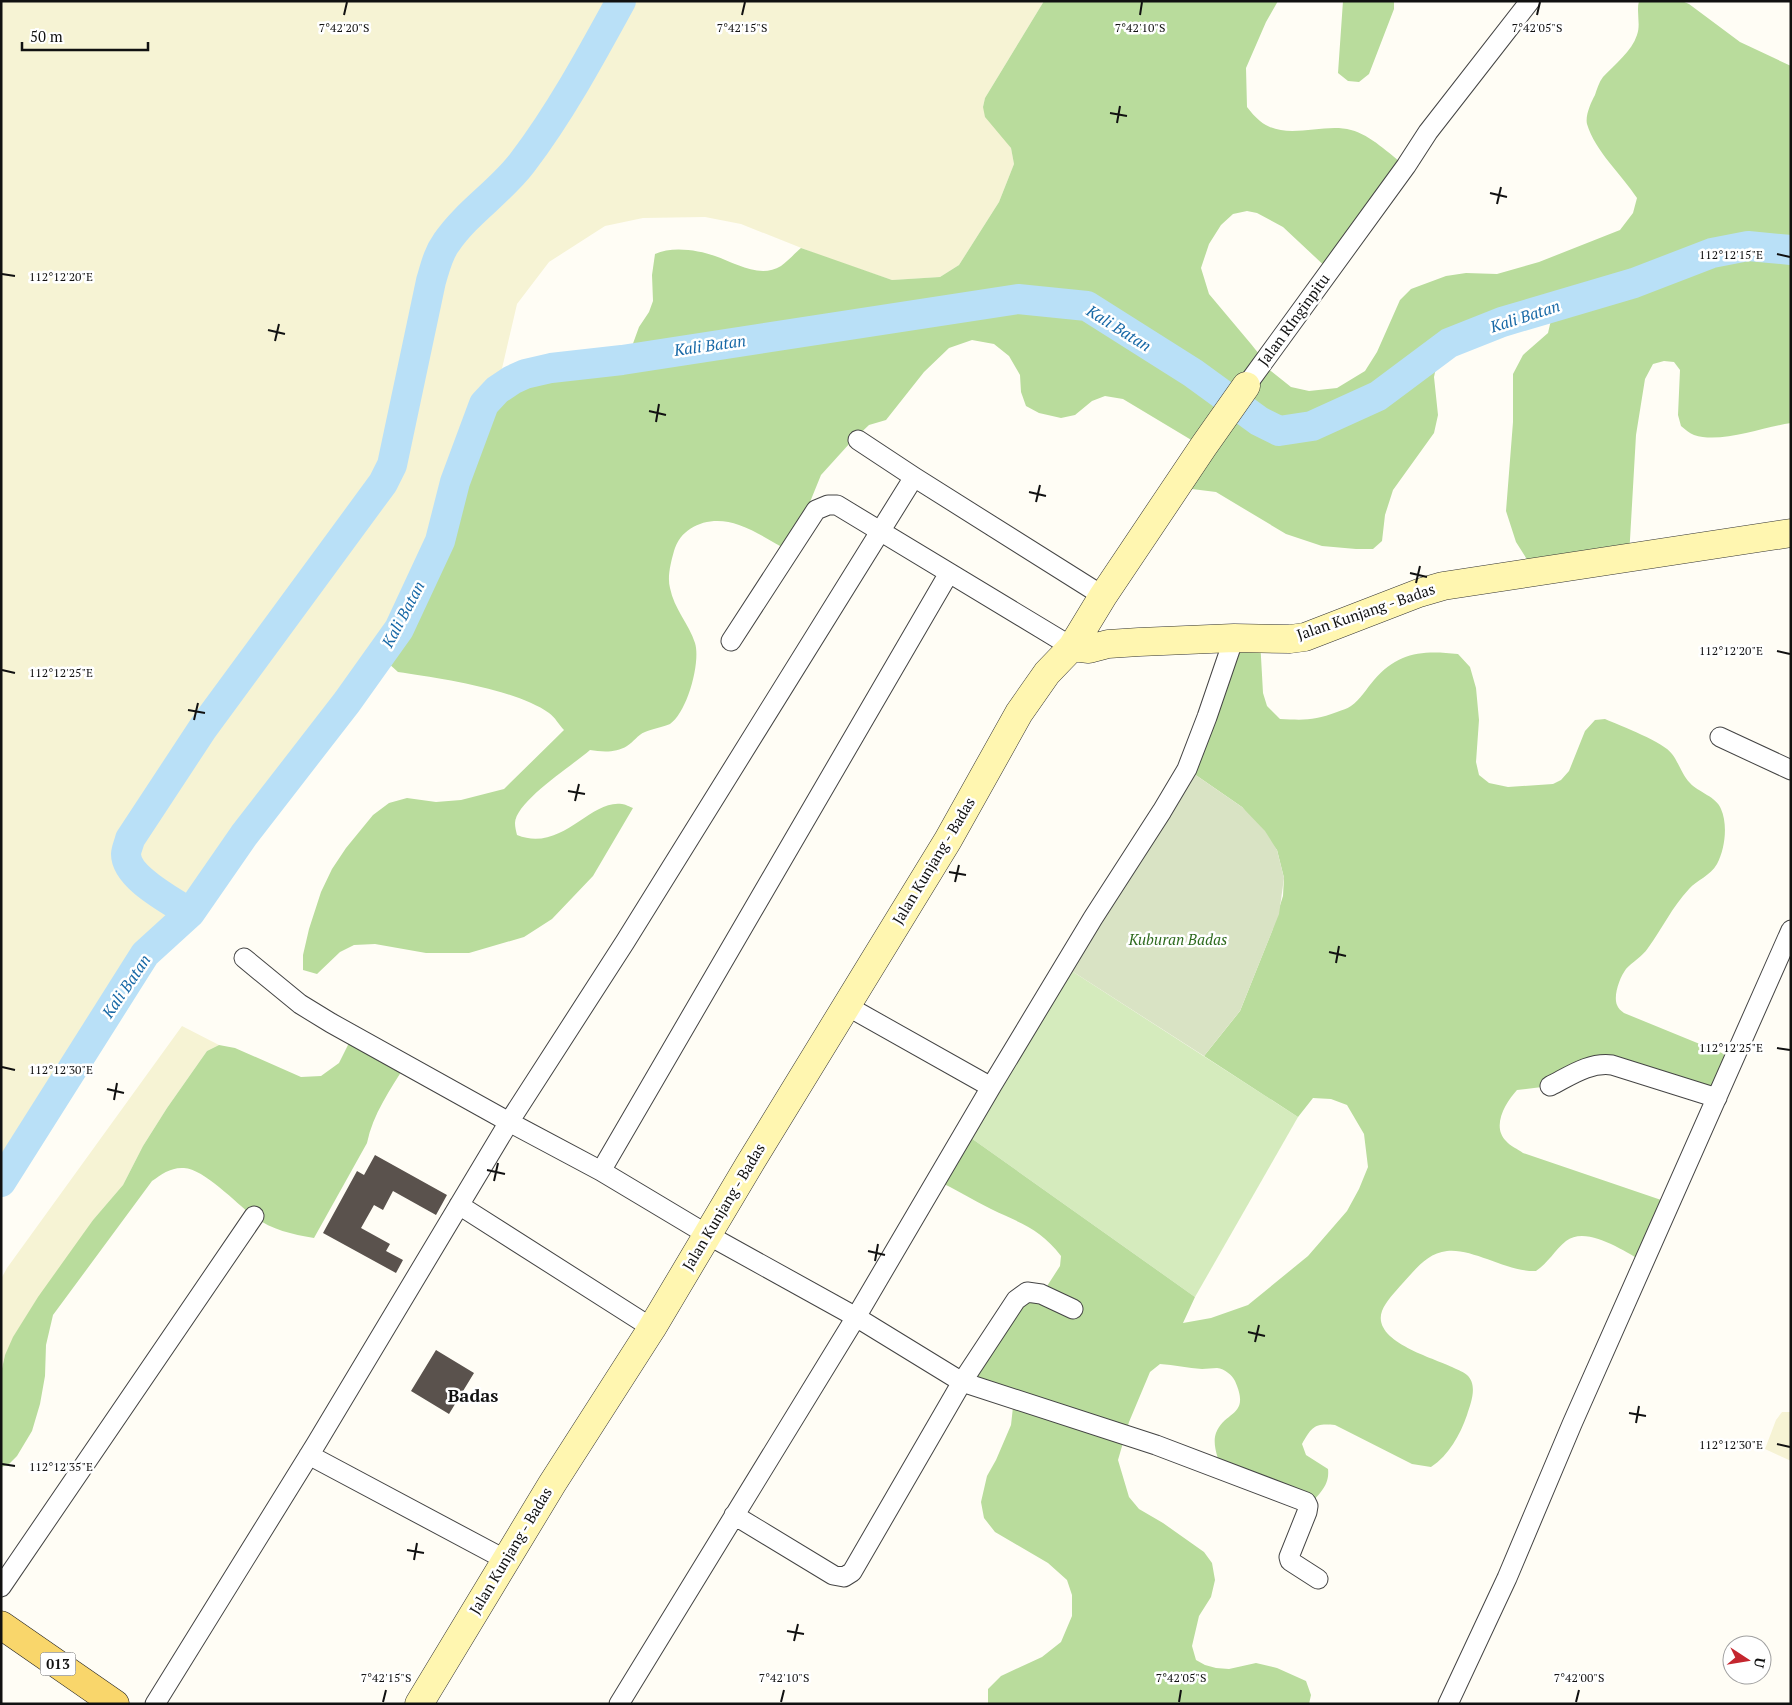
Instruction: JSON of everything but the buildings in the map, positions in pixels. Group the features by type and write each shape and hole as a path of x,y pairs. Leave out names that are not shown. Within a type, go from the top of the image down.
{"main road":[{"name":"Jalan RInginpitu","path":"1072,647 1103,596 1246,386"},
{"name":"Jalan Kunjang - Badas","path":"419,1704 552,1484 652,1328 748,1165 948,840 1019,713 1047,673 1072,647 1089,649 1108,644 1234,638 1290,639 1305,637 1419,593 1443,586 1791,533"},
{"name":"013","path":"1,1625 115,1704"}],"street":[{"name":"Jalan RInginpitu","path":"1246,386 1406,166 1428,132 1530,1"},
{"path":"858,440 1103,596"},
{"path":"156,1704 509,1122 624,942 914,477"},
{"path":"731,641 816,510 828,505 837,505 1072,647"},
{"path":"602,1171 948,573"},
{"path":"619,1704 856,1318 991,1087 1093,918 1187,769 1234,638"},
{"path":"1720,737 1791,770"},
{"path":"1448,1704 1507,1578 1572,1424 1791,930"},
{"path":"244,958 308,1009 509,1122 602,1171 708,1235 856,1318 962,1382 1156,1445 1306,1502 1308,1506 1307,1512 1289,1557 1290,1561 1318,1579"},
{"path":"847,1006 991,1087"},
{"path":"1550,1086 1590,1066 1600,1064 1612,1065 1717,1098"},
{"path":"460,1205 652,1328"},
{"path":"1,1587 254,1216"},
{"path":"734,1515 833,1575 844,1577 852,1572 962,1382 1016,1300 1027,1292 1041,1294 1073,1309"},
{"path":"309,1454 506,1560"}],"shaded area":[{"path":"1,1 1044,1 985,98 983,107 1011,148 1014,164 999,202 959,265 940,277 892,280 824,257 741,224 705,217 643,218 605,226 549,262 517,304 497,390 484,405 455,482 440,541 399,629 347,703 244,835 190,913 152,948 1,1184"},
{"path":"182,1026 219,1045 207,1051 167,1108 143,1146 123,1185 93,1220 5,1355 1,1373 1,1279 7,1268"},
{"path":"1782,1412 1791,1412 1791,1461 1765,1449 1776,1420"}],"green space":[{"path":"1044,1 1278,1 1266,22 1246,68 1247,107 1260,121 1270,127 1281,130 1340,128 1358,132 1373,140 1406,166 1330,271 1283,227 1257,213 1247,211 1233,214 1221,225 1209,244 1201,268 1209,294 1259,354 1262,364 1291,387 1309,391 1337,388 1365,371 1377,352 1400,300 1411,289 1446,276 1466,273 1497,274 1539,262 1620,230 1633,213 1637,198 1596,144 1587,124 1589,109 1602,79 1635,41 1639,22 1639,1 1682,1 1689,4 1740,42 1791,66 1791,423 1729,436 1705,437 1694,435 1681,426 1678,415 1680,370 1674,362 1664,361 1653,364 1645,379 1636,435 1629,557 1535,572 1516,542 1506,511 1513,422 1513,374 1523,355 1548,333 1551,320 1540,310 1475,331 1440,349 1434,377 1438,415 1434,433 1393,490 1385,515 1382,541 1373,549 1322,546 1286,534 1216,492 1176,487 1203,447 1123,399 1105,396 1092,401 1075,415 1061,418 1039,413 1026,406 1021,392 1020,375 1009,356 994,344 972,340 949,348 924,372 886,420 869,425 821,475 810,502 816,510 790,551 746,528 729,522 719,521 710,521 691,528 678,541 669,574 669,584 675,603 695,643 696,651 694,674 682,709 670,724 642,733 623,748 609,751 590,750 535,794 518,814 515,823 517,835 533,839 548,837 562,832 598,809 610,805 623,804 633,808 593,876 552,919 524,937 469,953 426,953 375,944 354,945 340,952 317,974 303,970 303,955 309,929 321,892 332,869 346,848 373,815 389,803 407,798 436,802 461,800 504,789 564,730 551,715 517,697 476,686 398,672 381,654 399,629 440,541 455,482 484,404 497,390 525,374 551,368 622,360 631,349 639,327 649,312 653,301 652,275 655,254 669,250 701,252 739,266 765,271 781,266 801,248 892,280 940,277 959,265 999,202 1014,164 1011,148 985,117 983,107 985,98"},
{"path":"1343,1 1394,1 1394,9 1369,74 1359,82 1348,81 1338,73"},
{"path":"1234,638 1260,639 1263,693 1267,706 1280,719 1302,720 1315,718 1348,708 1357,701 1383,671 1402,658 1433,652 1458,654 1470,667 1476,688 1479,720 1476,762 1479,775 1489,783 1508,787 1553,784 1561,780 1569,771 1585,731 1595,720 1605,719 1642,735 1667,749 1690,783 1719,805 1725,829 1724,844 1720,858 1714,868 1683,896 1646,951 1626,969 1618,986 1616,1001 1618,1007 1624,1013 1734,1058 1717,1098 1612,1065 1550,1086 1517,1090 1513,1095 1505,1107 1500,1121 1502,1135 1512,1146 1523,1153 1670,1203 1644,1262 1606,1242 1584,1236 1566,1241 1536,1271 1514,1268 1468,1253 1447,1251 1433,1255 1412,1273 1391,1297 1382,1311 1381,1322 1386,1332 1395,1340 1420,1354 1464,1373 1470,1379 1473,1389 1469,1410 1457,1437 1443,1457 1431,1467 1412,1464 1335,1425 1318,1425 1309,1433 1302,1444 1306,1455 1328,1469 1328,1475 1322,1490 1308,1506 1222,1470 1215,1447 1216,1433 1225,1420 1235,1412 1240,1401 1235,1381 1228,1373 1217,1368 1202,1369 1160,1364 1150,1372 1129,1422 1118,1460 1129,1497 1139,1509 1163,1523 1204,1552 1212,1563 1215,1580 1211,1597 1199,1616 1192,1646 1196,1660 1216,1668 1229,1669 1256,1663 1277,1668 1306,1681 1311,1695 1309,1704 988,1704 988,1689 1001,1676 1042,1657 1061,1642 1072,1616 1072,1595 1067,1580 1048,1563 995,1532 984,1518 981,1502 987,1476 1011,1425 1013,1407 962,1382 1016,1300 1042,1294 1060,1266 1061,1256 1038,1233 936,1180 964,1133 1195,1297 1183,1323 1211,1318 1248,1305 1308,1256 1347,1211 1368,1167 1364,1134 1347,1105 1331,1099 1313,1098 1298,1117 1204,1056 1240,1011 1272,931 1283,896 1284,878 1277,850 1242,807 1187,769"},
{"name":"Kuburan Badas","path":"1187,769 1242,807 1265,831 1277,850 1284,878 1279,914 1240,1011 1204,1056 1064,966"},
{"path":"1064,966 1298,1117 1195,1297 964,1133"},
{"path":"353,1035 406,1064 383,1102 373,1122 367,1143 314,1238 282,1231 267,1225 253,1216 210,1180 192,1170 184,1168 175,1169 152,1181 53,1315 46,1345 45,1376 40,1404 32,1431 17,1456 8,1465 1,1467 1,1373 5,1355 13,1337 38,1297 93,1220 123,1185 143,1146 207,1051 219,1045 235,1048 301,1077 321,1076 339,1063"}],"waterway":[{"path":"190,913 151,888 133,872 126,854 130,839 203,728 383,483 392,465 431,281 441,252 454,232 504,183 536,144 574,84 621,1"},
{"name":"Kali Batan","path":"1,1182 145,954 190,913 244,835 347,702 399,629 440,541 455,482 484,404 497,390 512,380 525,374 551,368 622,360 1018,299 1087,306 1193,373 1259,421 1279,431 1312,426 1378,396 1449,343 1502,322 1634,283 1712,253 1748,246 1791,250"}],"district":[{"name":"Badas","path":"473,1396"}]}
